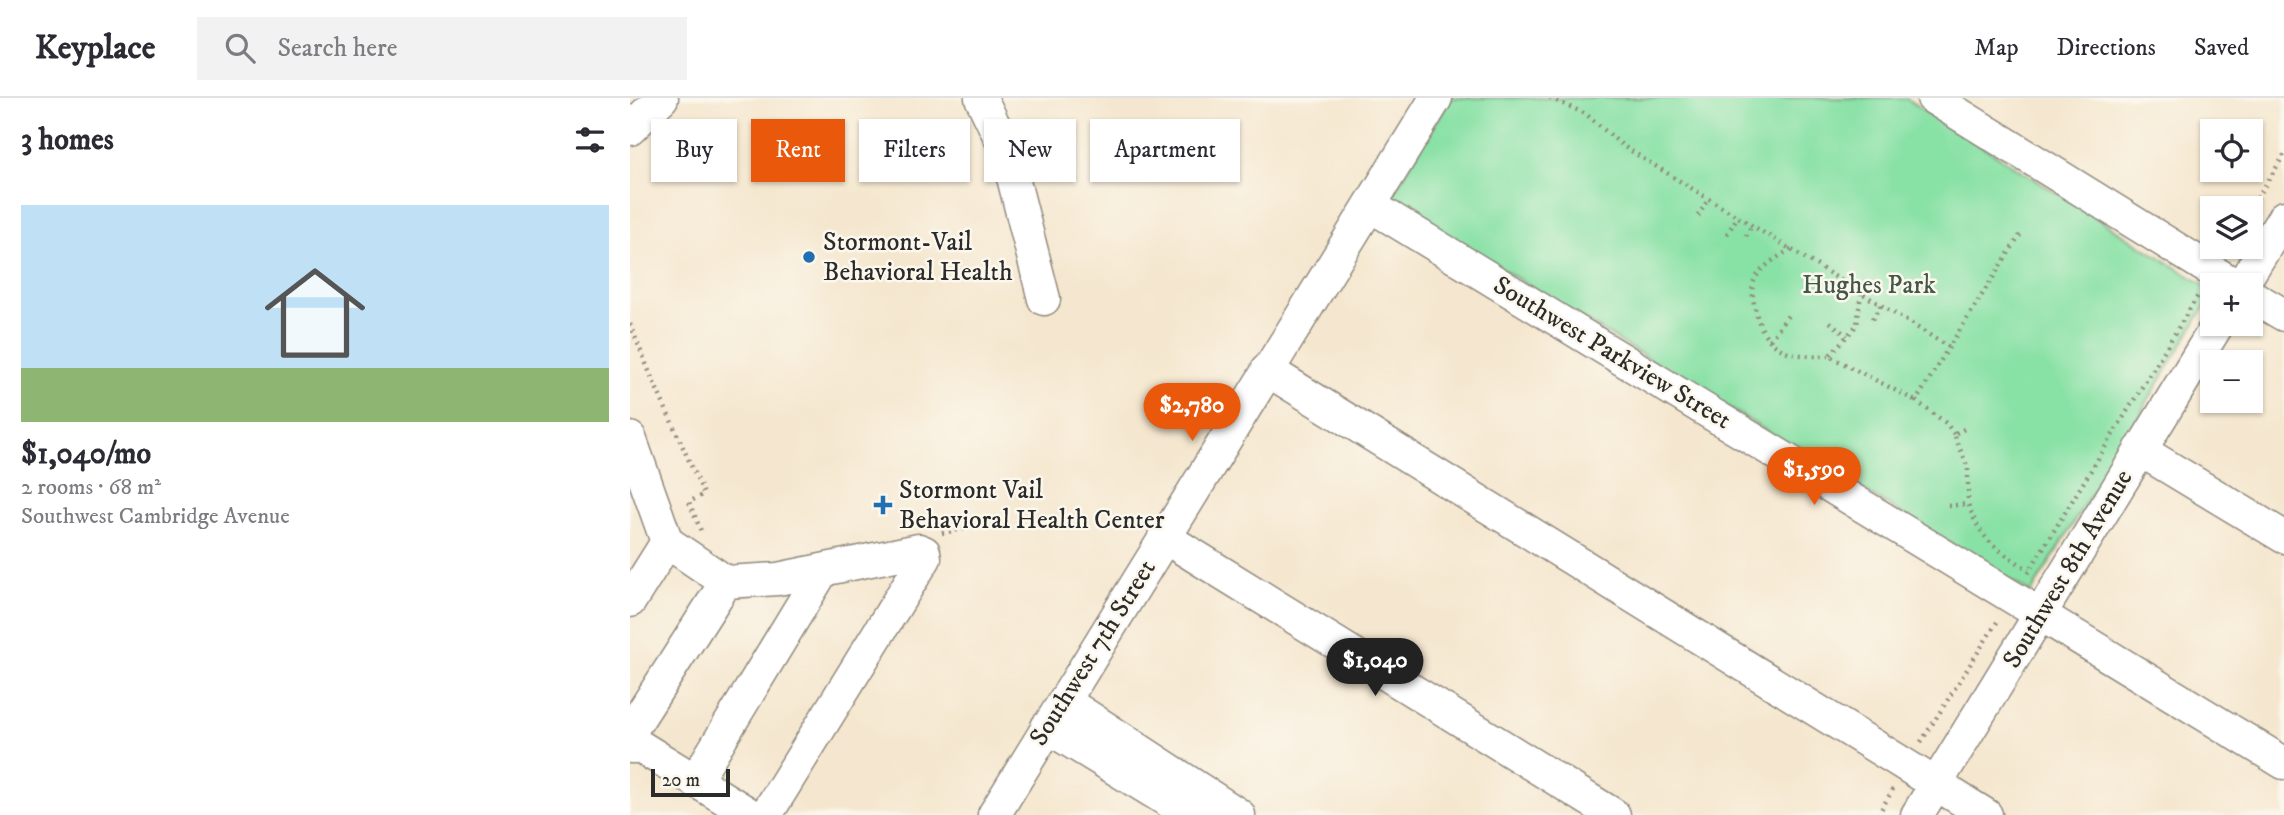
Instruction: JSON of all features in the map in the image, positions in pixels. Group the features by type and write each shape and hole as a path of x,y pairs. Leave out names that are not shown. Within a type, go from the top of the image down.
{"street":[{"path":"630,129 663,98"},
{"path":"981,98 1006,150 1044,299"},
{"name":"Southwest 7th Street","path":"994,815 1436,98"},
{"path":"1933,98 2216,273"},
{"name":"Southwest Parkview Street","path":"1371,206 2284,763"},
{"path":"2249,273 2284,217"},
{"path":"2263,303 2284,315"},
{"name":"Southwest 8th Avenue","path":"1917,815 2211,336"},
{"path":"1267,370 1986,815"},
{"path":"630,438 667,542 726,582 778,579 919,550 925,552 925,558 766,815"},
{"path":"2140,450 2284,537"},
{"path":"1164,537 1614,815"},
{"path":"630,601 667,542"},
{"path":"695,781 823,570"},
{"path":"630,732 726,582"},
{"path":"1064,701 1239,815"},
{"path":"1047,727 1191,815"},
{"path":"630,747 641,747 751,815"}],"path":[{"path":"1550,98 1586,114 1623,146 1949,348"},
{"path":"2258,196 2284,155"},
{"path":"1698,216 1709,198"},
{"path":"1727,234 1738,216"},
{"path":"1746,236 1752,225"},
{"path":"1916,401 2022,232"},
{"path":"1791,249 1762,270 1753,284 1753,299 1759,323 1770,340 1782,350 1801,356 1829,356 1916,401 1946,423 1954,434 1968,468 1968,504 1975,524 1989,543 2029,570"},
{"path":"1829,356 1857,325 1861,293"},
{"path":"1872,319 1881,305"},
{"path":"1770,340 1789,314"},
{"path":"1878,815 2029,570 2200,314"},
{"path":"1830,322 1847,336"},
{"path":"630,324 704,494 690,502 702,534"},
{"path":"1954,434 1964,429"},
{"path":"1948,506 1968,504"},
{"path":"939,534 964,529"}],"green space":[{"name":"Hughes Park","path":"1451,98 1905,98 2200,282 2200,315 2031,593 1389,200"}],"place":[{"name":"Stormont-Vail Behavioral Health","path":"809,257"},
{"name":"Stormont Vail Behavioral Health Center","path":"883,505"}]}
